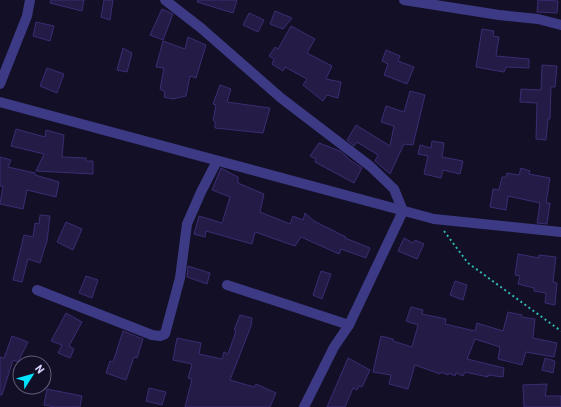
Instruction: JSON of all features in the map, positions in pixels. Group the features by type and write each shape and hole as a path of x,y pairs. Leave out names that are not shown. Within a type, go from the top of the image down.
{"street":[{"path":"0,84 27,16 30,0"},
{"path":"166,0 201,28 281,98 370,166 394,189 403,211 349,325 334,347 304,407"},
{"path":"404,0 499,15 538,18 561,25"},
{"path":"1,105 434,219 561,232"},
{"path":"37,290 152,335 160,336 165,334 180,278 187,224 217,161"},
{"path":"227,285 349,325"}],"path":[{"path":"434,219 468,263 561,331"}],"building":[{"path":"51,0 84,0 82,11 50,3"},
{"path":"104,0 113,0 110,20 101,17"},
{"path":"198,0 237,0 233,13 197,2"},
{"path":"538,0 558,1 557,13 537,12"},
{"path":"162,9 173,14 163,40 150,35"},
{"path":"275,11 292,18 283,29 270,24"},
{"path":"249,13 264,20 258,32 243,25"},
{"path":"36,22 54,26 50,41 33,36"},
{"path":"291,26 315,39 307,53 332,66 326,79 341,82 338,98 327,95 323,101 303,85 307,79 285,67 283,71 272,64 274,59 269,56 275,47 278,49"},
{"path":"482,29 494,31 493,36 499,37 496,56 529,59 529,68 506,67 504,72 476,67"},
{"path":"188,37 206,45 196,78 190,76 186,96 173,99 164,97 165,92 160,89 164,68 156,67 163,41 185,49"},
{"path":"123,48 132,53 127,72 117,70"},
{"path":"386,50 400,56 398,61 414,67 407,84 384,75 388,64 382,61"},
{"path":"542,65 557,66 555,87 551,87 550,119 548,119 546,140 536,139 537,103 520,102 521,89 541,90"},
{"path":"47,68 64,74 57,93 40,86"},
{"path":"220,85 231,89 227,102 270,108 263,133 215,128 215,122 213,120 216,105 213,104"},
{"path":"410,91 425,95 413,145 404,144 390,174 375,161 378,155 357,142 354,146 347,140 356,125 390,146 394,126 381,122 386,106 404,112"},
{"path":"16,129 45,137 46,130 64,135 62,157 86,158 86,161 93,161 93,174 36,171 44,154 11,146"},
{"path":"432,141 444,143 442,157 463,161 460,174 443,170 441,178 424,174 428,156 418,154 420,145 431,148"},
{"path":"319,143 340,151 347,158 362,168 354,183 315,162 316,159 310,156"},
{"path":"0,157 11,160 8,167 35,173 35,175 59,182 56,197 27,190 23,209 0,204 3,186 0,186"},
{"path":"221,168 238,177 238,183 264,194 260,212 290,224 293,216 303,220 305,213 314,221 346,237 345,238 370,248 366,258 341,249 339,254 301,237 295,246 255,232 252,244 206,231 205,237 194,234 199,216 222,223 230,197 212,190"},
{"path":"521,168 530,171 529,174 550,178 546,203 550,203 547,224 537,223 540,203 508,196 506,210 490,207 493,189 499,190 502,177 506,177 507,173 519,175"},
{"path":"40,215 50,216 47,241 40,263 28,259 22,282 13,280 24,235 33,237 35,223 39,224"},
{"path":"66,222 82,229 73,250 57,242"},
{"path":"404,238 413,243 415,240 424,244 417,259 398,251"},
{"path":"518,254 539,258 539,255 556,257 553,282 557,283 555,305 545,303 546,293 534,291 534,288 518,284 520,276 515,275"},
{"path":"188,266 210,273 207,284 187,277"},
{"path":"321,271 331,274 322,299 313,295"},
{"path":"86,276 98,280 92,298 79,293"},
{"path":"455,281 467,285 463,300 450,295"},
{"path":"411,307 423,310 422,314 446,319 445,324 475,331 477,323 503,331 508,312 522,315 521,317 535,319 533,338 557,343 554,357 526,352 522,365 498,359 500,347 475,339 467,359 504,368 503,377 488,375 488,377 465,372 463,376 456,373 455,376 449,373 448,375 441,372 440,374 415,365 408,389 389,384 391,375 373,372 381,336 412,347 418,325 406,321"},
{"path":"66,313 82,322 69,346 74,349 70,358 58,353 62,345 51,341"},
{"path":"240,315 252,318 251,326 230,380 254,387 256,384 276,393 270,407 185,407 192,379 188,378 192,364 173,360 177,338 201,343 199,354 222,359 224,352 228,354 236,331 234,330"},
{"path":"123,331 143,339 137,358 134,357 126,380 106,373 110,361 113,362"},
{"path":"12,336 28,342 22,355 12,355 12,363 2,395 0,395 0,357 4,358"},
{"path":"348,358 370,370 362,387 359,386 357,390 353,388 345,407 327,407"},
{"path":"545,358 555,361 553,373 542,370"},
{"path":"547,384 545,396 561,396 561,407 524,407 523,385"},
{"path":"149,388 166,392 162,405 146,401"},
{"path":"52,390 82,396 80,407 55,407 44,405 46,395 52,395"}]}
